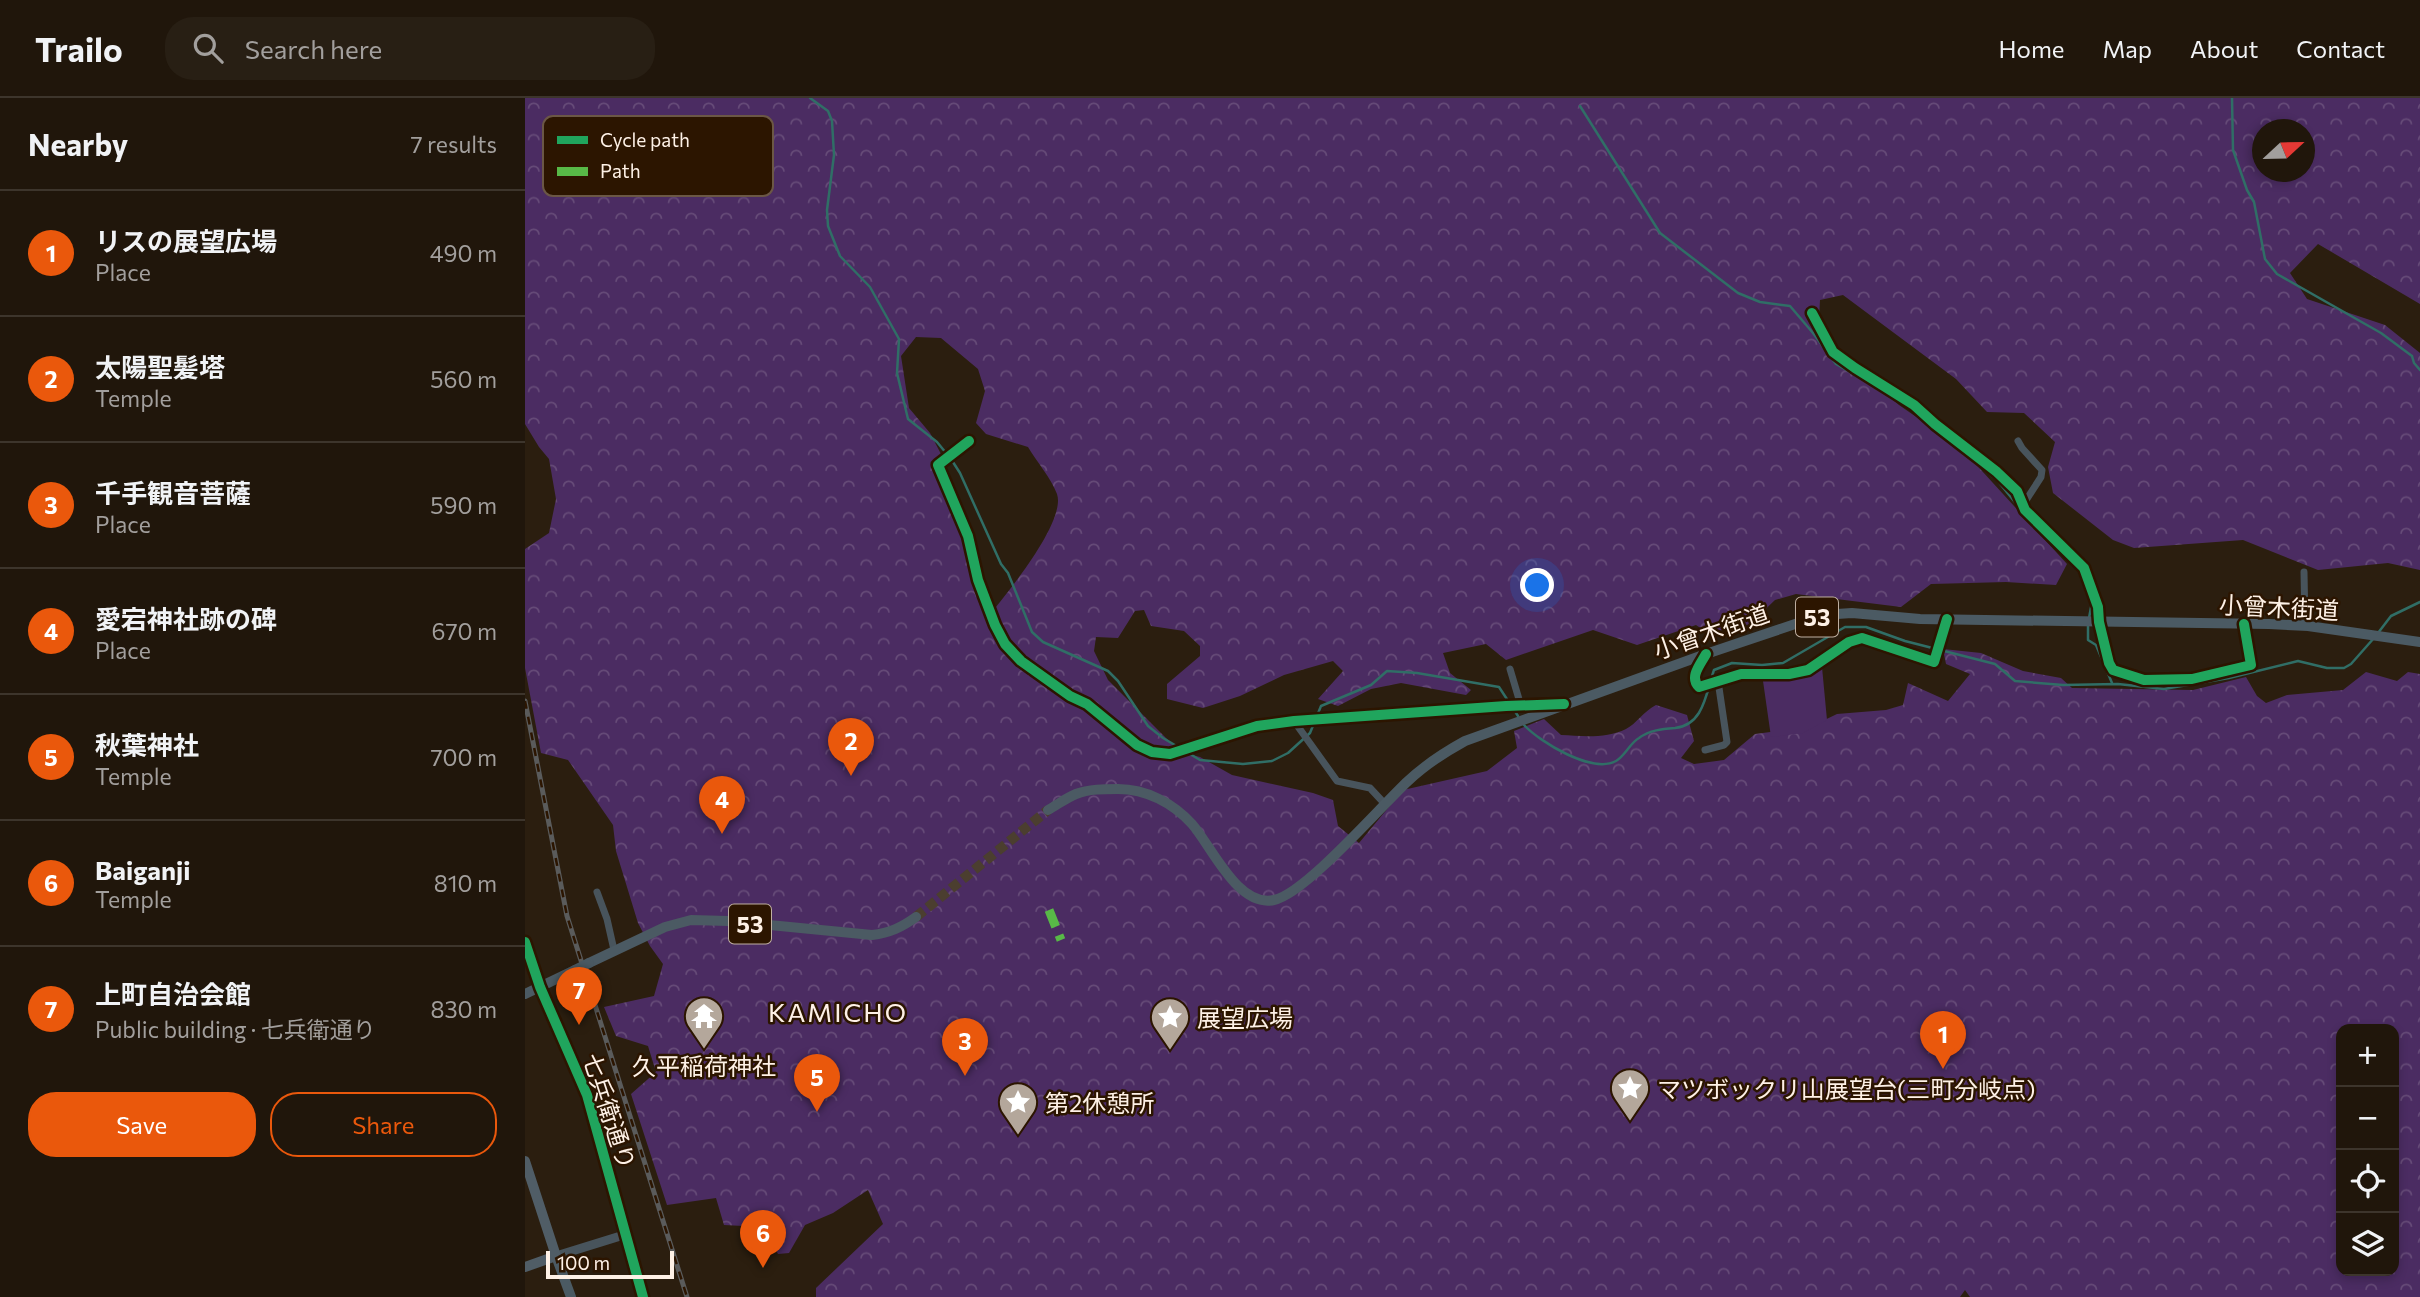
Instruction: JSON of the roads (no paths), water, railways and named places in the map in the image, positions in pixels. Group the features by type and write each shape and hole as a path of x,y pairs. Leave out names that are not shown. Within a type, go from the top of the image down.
{"highway":[{"path":"525,1161 556,1256 525,1267"}],"main road":[{"name":"小曾木街道","path":"1048,810 1076,794 1101,789 1126,789 1161,799 1192,824 1239,889 1261,901 1274,900 1303,882 1411,778 1441,754 1465,741 1822,615 1851,613 1889,618 2305,626 2420,642"},
{"name":"53","path":"525,994 665,927 691,920 872,935 900,928 916,917"},
{"path":"556,1256 571,1297"}],"street":[{"path":"1812,313 1833,352 1914,405 1997,472 2017,491 2023,505 2084,568 2098,607 2092,622 2113,670 2144,680 2192,679 2251,665 2244,624"},
{"path":"969,441 938,466 968,536 978,580 995,625 1021,661 1070,696 1087,704 1137,745 1152,752 1170,754 1257,726 1294,721 1565,704"},
{"path":"2018,441 2042,470 2042,477 2023,505"},
{"path":"2304,572 2305,626"},
{"path":"1706,654 1694,676 1699,687 1741,674 1798,673 1816,666 1849,642 1862,638 1934,662 1947,619"},
{"path":"1510,669 1519,706"},
{"path":"1705,750 1724,746 1727,741 1717,681"},
{"path":"1294,721 1337,781 1370,788 1384,803"},
{"path":"597,892 614,950"},
{"name":"七兵衛通り","path":"525,942 540,987 587,1095 643,1297"},
{"path":"556,1256 627,1234"}],"waterway":[{"path":"810,98 828,111 832,121 834,155 827,210 828,226 840,256 870,287 899,339 897,373 908,419 937,442 960,473 1001,564 1008,573 1032,632 1043,642 1108,671 1118,681 1148,726 1200,760 1243,764 1272,761 1288,753 1310,733 1321,706 1371,685 1387,671 1417,673 1499,687 1518,716"},
{"path":"2232,98 2233,150 2254,202 2265,259 2277,274 2381,333 2412,356 2420,370"},
{"path":"1580,106 1660,233 1738,293 1760,302 1790,306 1836,364 1898,399 1997,480 2023,512"},
{"path":"2089,591 2092,602 2089,618"},
{"path":"2378,633 2391,616 2420,602"},
{"path":"2088,625 2088,640 2096,645 2112,683"},
{"path":"1524,725 1542,740 1581,760 1606,764 1616,761 1643,735 1656,730 1685,726 1692,721 1706,698 1714,670 1732,663 1783,663 1845,627 1866,627 1905,641 1995,664 2015,681 2063,685 2118,684 2164,689 2229,678 2298,661 2327,668 2344,668 2351,664 2374,638"}],"tunnel":[{"path":"916,917 1048,810"}],"railway":[{"path":"525,701 567,916 687,1297"}],"place":[{"name":"太陽聖髪塔","path":"851,776"},
{"name":"愛宕神社跡の碑","path":"722,834"},
{"name":"上町自治会館","path":"579,1025"},
{"name":"久平稲荷神社","path":"704,1050"},
{"name":"展望広場","path":"1170,1051"},
{"name":"リスの展望広場","path":"1943,1069"},
{"name":"千手観音菩薩","path":"965,1076"},
{"name":"秋葉神社","path":"817,1112"},
{"name":"マツボックリ山展望台(三町分岐点)","path":"1630,1122"},
{"name":"第2休憩所","path":"1018,1136"},
{"name":"Baiganji","path":"763,1268"}],"district":[{"name":"KAMICHO","path":"838,1011"}]}
